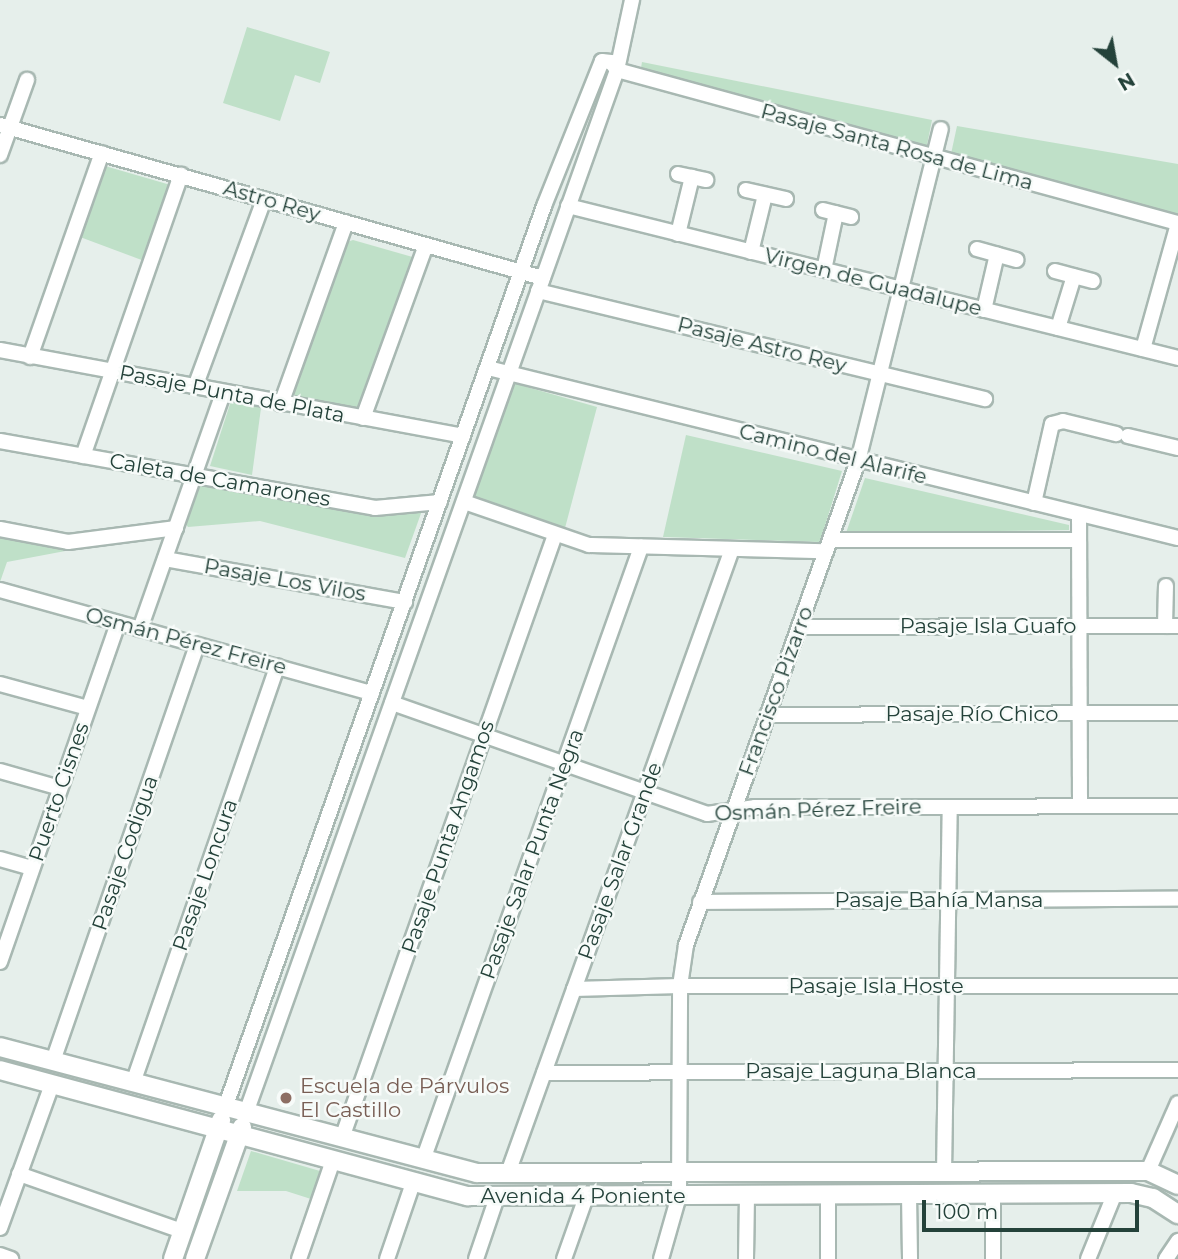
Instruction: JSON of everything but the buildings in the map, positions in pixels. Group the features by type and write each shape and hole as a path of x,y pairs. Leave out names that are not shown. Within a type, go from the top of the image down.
{"street":[{"path":"195,1259 617,70 632,0"},
{"path":"173,1259 463,436 594,76 601,61 611,62 617,70"},
{"name":"Pasaje Santa Rosa de Lima","path":"617,70 1178,223 1143,349"},
{"path":"0,155 5,126 27,80"},
{"name":"Astro Rey","path":"5,126 522,272 541,284"},
{"name":"Francisco Pizarro","path":"661,1259 679,1196 680,986 686,945 858,461 942,129"},
{"path":"30,357 102,153"},
{"path":"83,456 181,176"},
{"path":"678,234 692,177"},
{"path":"746,190 786,199"},
{"path":"751,252 765,195"},
{"path":"195,387 264,199"},
{"name":"Virgen de Guadalupe","path":"568,206 1178,358"},
{"path":"824,270 830,212 851,217"},
{"path":"281,404 345,222"},
{"path":"363,418 426,245"},
{"path":"977,248 1017,260"},
{"path":"984,310 997,254"},
{"path":"1055,271 1093,281"},
{"path":"1058,328 1074,276"},
{"name":"Pasaje Astro Rey","path":"541,284 985,399"},
{"name":"Pasaje Punta de Plata","path":"0,350 463,436"},
{"name":"Camino del Alarife","path":"488,368 858,461 1177,536"},
{"path":"141,629 223,393"},
{"path":"1034,503 1052,424 1063,421 1178,448"},
{"name":"Caleta de Camarones","path":"0,441 375,508 440,502"},
{"path":"464,502 589,545 732,549 1079,540"},
{"path":"1079,514 1080,806"},
{"path":"0,529 80,542 176,528"},
{"name":"Pasaje Punta Angamos","path":"342,1138 555,535"},
{"name":"Pasaje Salar Punta Negra","path":"423,1160 641,547"},
{"name":"Pasaje Salar Grande","path":"508,1173 732,549"},
{"name":"Pasaje Los Vilos","path":"165,559 405,602"},
{"path":"1166,586 1172,626"},
{"name":"Osmán Pérez Freire","path":"0,590 372,693"},
{"name":"Puerto Cisnes","path":"0,962 3,946 118,622"},
{"name":"Pasaje Isla Guafo","path":"799,627 1172,626"},
{"name":"Pasaje Codigua","path":"53,1061 197,645"},
{"name":"Pasaje Loncura","path":"133,1083 276,666"},
{"path":"0,684 88,708"},
{"name":"Osmán Pérez Freire","path":"392,703 700,813 732,812 755,807 1178,806"},
{"name":"Pasaje Río Chico","path":"767,715 1178,713"},
{"path":"0,771 60,788"},
{"path":"944,1172 950,807"},
{"path":"0,859 32,868"},
{"name":"Pasaje Bahía Mansa","path":"700,902 1178,899"},
{"name":"Pasaje Isla Hoste","path":"574,989 680,986 1178,986"},
{"name":"Avenida 4 Poniente","path":"0,1047 468,1171 1148,1171 1178,1185"},
{"name":"Avenida 4 Poniente","path":"0,1070 454,1194 497,1198 1115,1193 1147,1195 1178,1214"},
{"name":"Pasaje Laguna Blanca","path":"544,1073 1178,1070"},
{"path":"0,1228 52,1084"},
{"path":"1148,1171 1178,1103"},
{"path":"299,1259 333,1160"},
{"path":"19,1174 182,1231"},
{"path":"387,1259 413,1183"},
{"path":"1088,1259 1115,1193"},
{"path":"909,1194 910,1259"},
{"path":"993,1194 993,1259"},
{"path":"828,1195 828,1259"},
{"path":"747,1196 747,1259"},
{"path":"564,1259 586,1197"},
{"path":"476,1259 497,1198"},
{"path":"1166,1259 1178,1241"},
{"path":"0,1255 11,1259"}],"green space":[{"path":"247,27 330,52 320,83 295,75 280,121 223,103"},
{"path":"642,62 932,120 927,145 924,147 641,68"},
{"path":"957,126 1178,164 1178,215 951,154"},
{"path":"105,166 174,186 147,262 80,237"},
{"path":"353,240 416,258 360,408 293,396 347,242"},
{"path":"513,383 597,407 565,528 471,498"},
{"path":"231,401 261,408 252,475 210,466"},
{"path":"686,435 842,471 820,542 663,537"},
{"path":"865,478 1069,525 1069,530 846,533"},
{"path":"201,484 369,514 424,505 405,558 260,521 188,527 185,523"},
{"path":"0,534 76,549 7,562 0,582"},
{"path":"251,1151 320,1171 311,1199 286,1191 237,1191"}],"place":[{"name":"Escuela de Párvulos El Castillo","path":"286,1098"}]}
